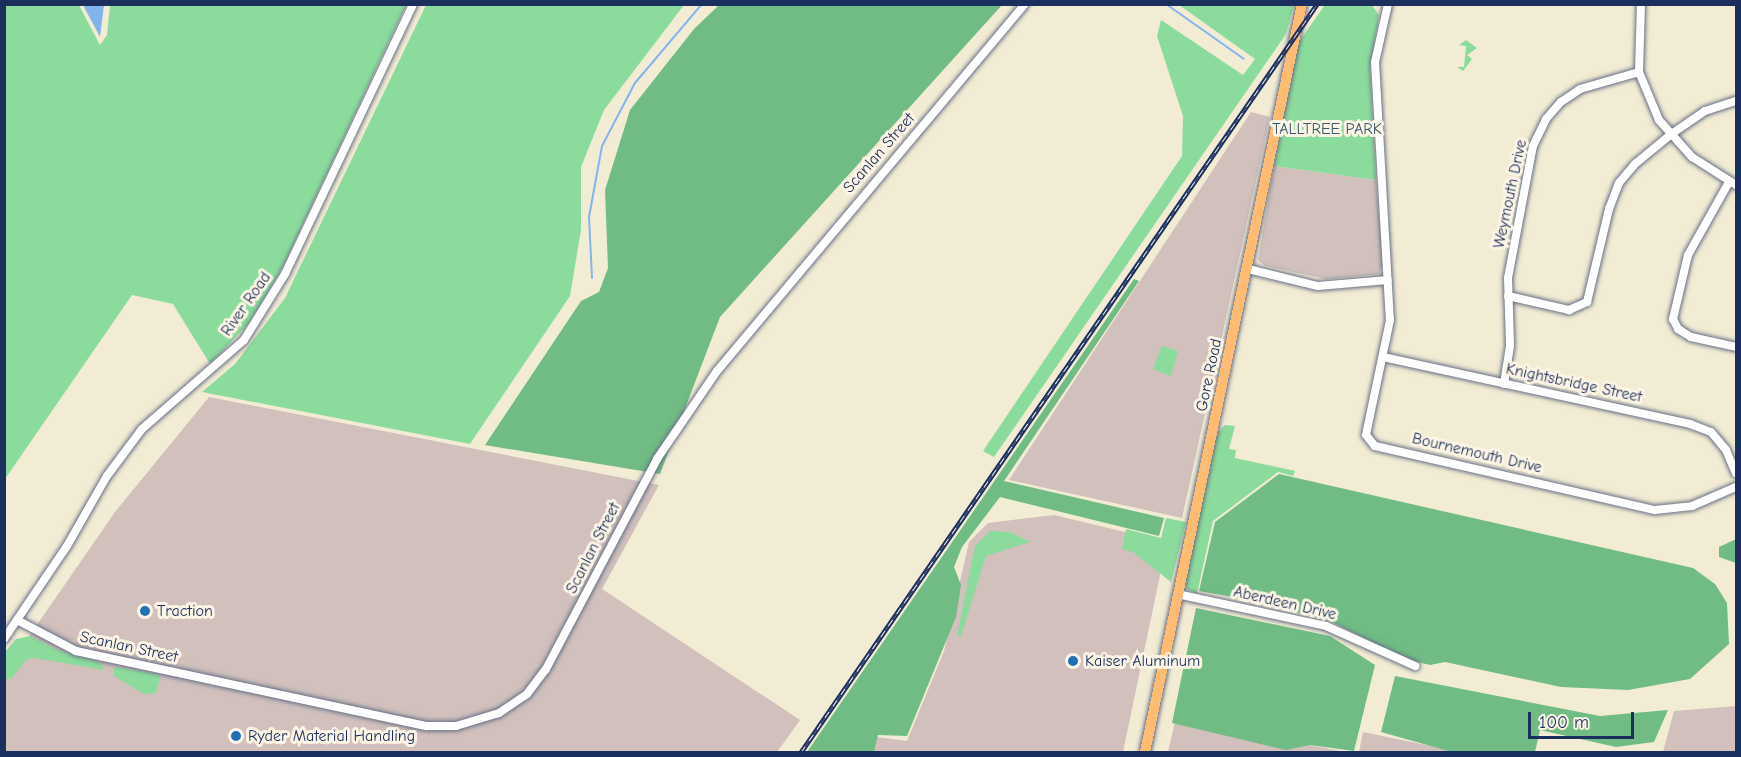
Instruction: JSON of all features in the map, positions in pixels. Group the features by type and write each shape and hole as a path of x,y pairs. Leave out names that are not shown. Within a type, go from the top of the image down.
{"main road":[{"name":"Gore Road","path":"1145,753 1302,4"}],"street":[{"name":"River Road","path":"4,639 67,546 107,476 142,429 244,340 285,274 413,4"},
{"name":"Scanlan Street","path":"17,620 76,651 427,726 456,726 507,708 527,694 546,669 657,459 717,371 1025,4"},
{"name":"Bournemouth Drive","path":"1388,4 1375,62 1390,320 1366,435 1375,446 1655,510 1692,506 1737,487"},
{"path":"1641,4 1639,72 1659,120 1692,157 1733,184 1688,255 1673,319 1678,329 1691,337 1737,347"},
{"name":"Weymouth Drive","path":"1504,384 1509,345 1508,296 1533,146 1546,119 1560,102 1580,89 1639,72"},
{"path":"1508,296 1569,310 1587,302 1619,183 1635,164 1670,135 1705,111 1737,101"},
{"path":"1248,269 1318,286 1388,280"},
{"name":"Knightsbridge Street","path":"1383,357 1711,432 1726,450 1737,473"},
{"name":"Aberdeen Drive","path":"1177,594 1326,626 1415,666"}],"shaded area":[{"path":"1251,112 1270,117 1182,518 1009,480"},
{"path":"1274,166 1376,180 1383,265 1379,274 1326,279 1265,266 1258,260"},
{"path":"209,397 659,485 602,589 800,720 777,752 5,752 5,671 115,512"},
{"path":"1054,515 1167,542 1123,752 874,752 877,737 907,741 944,651 969,542 988,523"},
{"path":"1736,706 1736,752 1663,752 1674,711"},
{"path":"1176,718 1345,752 1168,752"},
{"path":"1363,732 1460,752 1359,752"}],"green space":[{"path":"5,5 79,5 100,45 107,35 110,5 406,5 282,269 249,323 210,364 173,304 132,295 5,479"},
{"path":"426,5 684,5 604,110 581,167 581,230 570,296 470,444 202,392 235,364 285,298"},
{"path":"719,5 1002,5 720,317 660,474 485,445 581,301 599,292 608,268 605,190 630,110 694,29"},
{"path":"1179,5 1294,5 1286,34 994,457 983,451 1182,156 1183,116 1157,36 1161,20 1243,75 1255,59"},
{"name":"TALLTREE PARK","path":"1325,5 1372,5 1379,15 1370,68 1376,180 1274,166 1298,43"},
{"path":"1466,40 1477,48 1467,55 1472,59 1463,71 1457,67 1464,67 1466,46 1459,45"},
{"path":"1134,279 1139,281 1004,481 1164,518 1159,536 1000,497 962,547 954,567 961,585 956,617 907,736 878,735 874,752 807,752"},
{"path":"1162,346 1178,351 1171,376 1153,369"},
{"path":"1225,425 1235,426 1229,449 1236,450 1235,458 1295,471 1293,476 1278,472 1213,521 1197,594 1187,589 1185,582 1217,433"},
{"path":"1279,474 1693,568 1715,584 1727,603 1729,644 1690,679 1628,690 1561,687 1445,662 1430,665 1405,659 1332,622 1255,601 1199,591 1215,522"},
{"path":"1166,518 1186,522 1171,582 1133,552 1122,549 1126,529 1161,538"},
{"path":"990,531 1010,532 1030,542 986,556 961,636 957,636 975,546"},
{"path":"1736,539 1736,563 1719,557 1719,547"},
{"path":"1196,608 1330,636 1375,665 1354,751 1310,745 1286,750 1172,723"},
{"path":"30,636 58,650 101,663 104,670 35,658 27,659 12,678 5,680 5,652 16,639"},
{"path":"117,667 157,674 160,678 156,693 144,694 114,676 113,669"},
{"path":"1395,676 1600,716 1668,710 1654,742 1616,747 1540,730 1535,752 1452,752 1381,732"}],"water":[{"path":"84,5 104,5 100,37 84,7"}],"waterway":[{"path":"592,278 589,217 602,146 635,83 702,4"},
{"path":"1166,4 1244,59"}],"railway":[{"path":"801,752 1317,4"}],"place":[{"name":"Traction","path":"145,611"},
{"name":"Kaiser Aluminum","path":"1073,661"},
{"name":"Ryder Material Handling","path":"236,736"}]}
